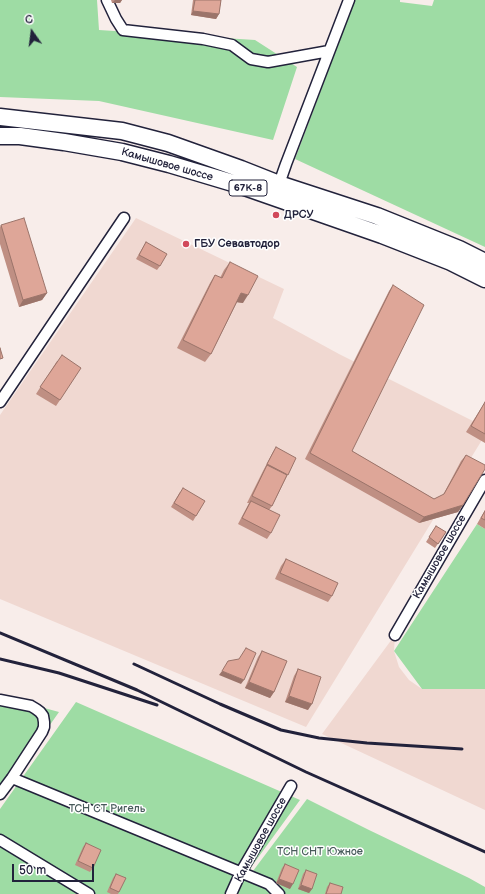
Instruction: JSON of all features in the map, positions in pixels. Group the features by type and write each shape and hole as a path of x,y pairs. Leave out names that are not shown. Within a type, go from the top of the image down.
{"main road":[{"name":"Камышовое шоссе","path":"0,117 122,131 168,143 279,184 377,216 459,249 485,262"},
{"name":"Камышовое шоссе","path":"0,136 20,136 122,152 236,184 382,235 451,262 485,279"},
{"path":"0,142 20,136"}],"street":[{"path":"107,0 123,30 203,39 232,45 251,59 268,62 329,51"},
{"path":"279,184 349,0"},
{"path":"0,402 124,218"},
{"name":"Камышовое шоссе","path":"394,635 485,480"},
{"path":"0,700 36,708 43,716 44,722 42,732 0,794"},
{"path":"12,778 270,884 279,894"},
{"name":"Камышовое шоссе","path":"231,894 241,872 291,786"},
{"path":"0,840 89,894"}],"shaded area":[{"path":"136,218 284,289 273,318 339,354 485,427 485,435 306,727 0,599 0,415"},
{"path":"395,635 394,651 399,667 409,680 422,689 485,689 485,810 322,734"}],"green space":[{"path":"0,0 97,0 99,30 255,40 297,67 273,140 99,101 0,97"},
{"path":"355,0 400,0 400,2 432,6 434,0 485,0 485,247 295,159"},
{"path":"477,524 485,529 485,689 422,689 394,651"},
{"path":"0,696 59,712 0,796"},
{"name":"ТСН СТ Ригель","path":"76,702 300,800 249,870 271,894 0,894 0,809"},
{"name":"ТСН СНТ Южное","path":"307,799 469,878 485,887 485,894 275,894 253,871"}],"building":[{"path":"195,0 221,0 219,14 193,11"},
{"path":"24,218 47,293 23,300 1,225"},
{"path":"146,242 167,254 160,266 139,255"},
{"path":"230,262 258,276 248,295 241,293 211,354 183,340 215,275 222,278"},
{"path":"393,285 424,305 352,451 434,499 444,494 466,455 485,465 485,469 463,505 424,517 310,453"},
{"path":"0,348 3,358 0,359"},
{"path":"62,355 81,368 60,400 40,387"},
{"path":"485,402 485,434 471,426"},
{"path":"276,447 296,458 288,475 267,464"},
{"path":"267,465 287,475 272,506 252,496"},
{"path":"183,488 205,501 196,516 174,503"},
{"path":"251,501 280,515 271,533 242,518"},
{"path":"485,511 485,520 481,518"},
{"path":"436,526 446,532 438,544 429,537"},
{"path":"286,559 338,583 332,596 280,573"},
{"path":"246,648 256,653 244,680 222,671 228,661 239,659"},
{"path":"262,651 287,661 274,692 249,682"},
{"path":"298,669 321,677 312,704 289,696"},
{"path":"86,843 101,850 93,868 78,861"},
{"path":"285,864 299,870 293,884 279,879"},
{"path":"306,870 317,874 312,889 301,885"},
{"path":"116,874 126,878 119,892 110,888"},
{"path":"330,883 343,887 341,894 326,894"}],"railway":[{"path":"0,633 137,690 306,772 485,852"},
{"path":"0,659 59,673 157,705"},
{"path":"134,664 220,704 281,730 319,738 367,743 462,749"}],"place":[{"name":"ДРСУ","path":"276,215"},
{"name":"ГБУ Севавтодор","path":"186,244"}]}
